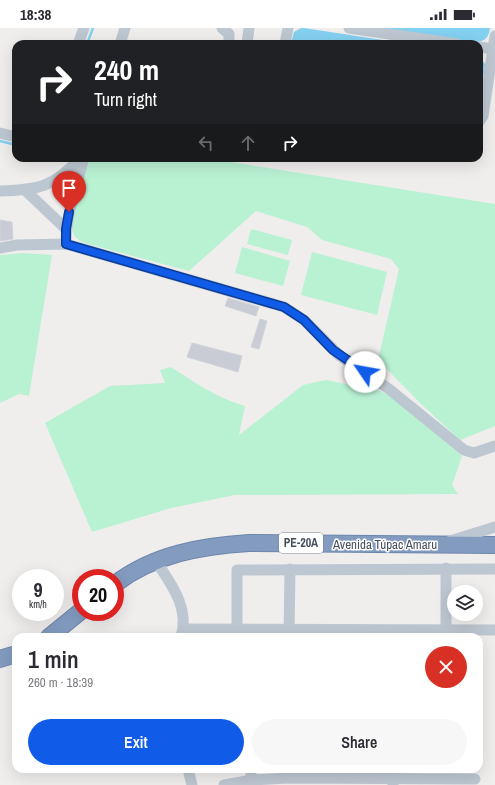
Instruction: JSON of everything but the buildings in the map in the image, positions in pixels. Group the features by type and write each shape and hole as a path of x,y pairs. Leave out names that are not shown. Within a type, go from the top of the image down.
{"highway":[{"name":"Avenida Túpac Amaru","path":"124,578 136,570 156,561 184,552 214,546 249,543 495,545"},
{"path":"54,633 72,618"},
{"path":"0,659 12,655"}],"street":[{"path":"80,40 84,28"},
{"path":"121,40 125,28"},
{"path":"222,28 228,34 229,40"},
{"path":"248,40 250,28"},
{"path":"286,40 288,28"},
{"path":"349,28 430,40"},
{"path":"483,116 491,91 495,36"},
{"path":"483,48 493,49"},
{"path":"0,133 12,136"},
{"path":"0,190 25,190 44,186 63,176 76,162"},
{"path":"66,244 66,229 69,212 83,162"},
{"path":"25,190 66,229"},
{"path":"0,248 17,245 66,244 284,307 304,320 336,353 389,389 464,450 474,453 495,446"},
{"path":"438,544 495,527"},
{"path":"156,561 176,592 181,603 182,633 446,633 495,630"},
{"path":"446,568 446,633"},
{"path":"289,633 290,569"},
{"path":"237,633 237,570 495,569"},
{"path":"189,773 192,785"},
{"path":"224,785 252,778 288,777 393,778 444,774 475,779"}],"green space":[{"path":"88,162 231,162 495,204 495,426 460,440 419,402 378,360 399,269 391,259 322,240 307,227 256,211 189,271 84,243 77,239 74,236 72,225 78,196"},
{"path":"251,229 292,240 288,255 247,244"},
{"path":"242,247 290,261 283,286 235,273"},
{"path":"312,252 387,272 377,315 301,295"},
{"path":"24,253 52,255 29,396 19,394 0,403 0,255"},
{"path":"171,367 215,394 245,406 239,435 303,385 326,380 380,391 393,397 462,456 452,485 458,494 235,495 171,508 92,532 45,423 110,386 165,383 160,370"}],"water":[{"path":"304,28 383,40 292,40 294,32"},
{"path":"380,28 490,28 489,34 484,40 461,40"},
{"path":"483,61 485,64 483,78"}],"waterway":[{"path":"88,40 93,28"},
{"path":"0,141 12,144"}],"route":[{"path":"69,212 66,229 66,244 284,307 294,312 304,320 340,356 365,372"}]}
